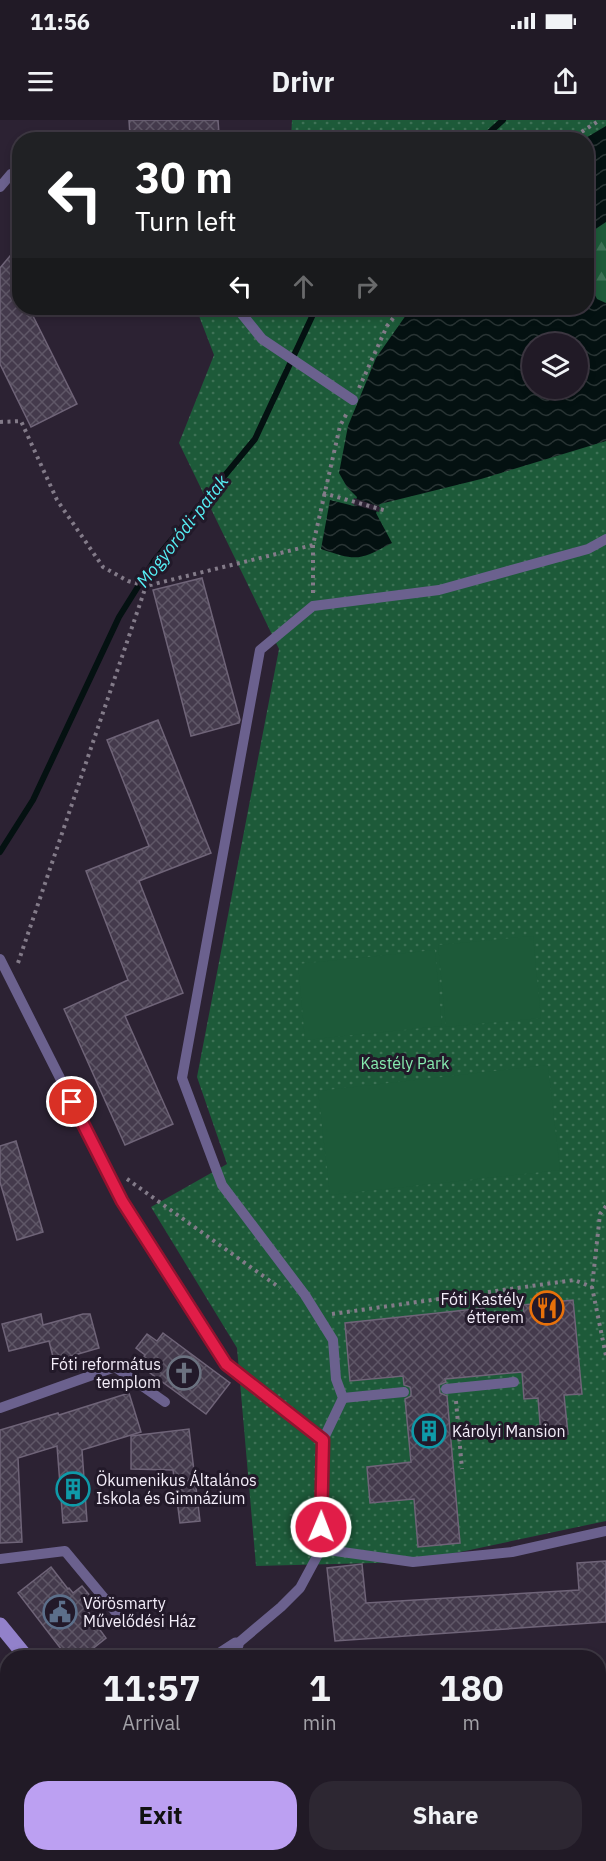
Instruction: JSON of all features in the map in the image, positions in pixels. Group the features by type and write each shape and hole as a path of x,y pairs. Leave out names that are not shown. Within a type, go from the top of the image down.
{"main road":[{"path":"0,1625 20,1650"},
{"path":"0,1637 16,1646"}],"street":[{"path":"228,1650 236,1645"}],"lane":[{"path":"0,187 12,174"},
{"path":"243,315 262,339 353,400"},
{"path":"236,1645 300,1588 321,1549 323,1440 343,1398 336,1379 333,1340 305,1295 222,1185 182,1078 260,650 313,606 439,590 588,549 606,539"},
{"path":"0,959 122,1201 226,1364 323,1440"},
{"path":"0,1408 115,1367 165,1402"},
{"path":"451,1388 514,1382"},
{"path":"343,1398 404,1392"},
{"path":"321,1549 413,1562 512,1552 606,1531"},
{"path":"0,1559 65,1551 119,1616"}],"path":[{"path":"581,132 600,120"},
{"path":"313,606 313,545 340,426 387,326 396,315"},
{"path":"0,422 21,421 57,500 103,567 128,581 146,586 313,545"},
{"path":"323,493 387,511"},
{"path":"12,982 146,586"},
{"path":"101,1160 280,1289"},
{"path":"606,1206 600,1214 592,1287 604,1337 606,1356"},
{"path":"318,1316 573,1280 592,1287"},
{"path":"451,1388 462,1469"}],"green space":[{"name":"Kastély Park","path":"292,120 606,120 606,1521 413,1562 256,1566 237,1348 151,1207 227,1164 197,1077 279,649 179,443 214,355 199,315 594,315 594,132 291,132"},
{"path":"606,222 606,303 597,299 594,292 594,230"},
{"path":"533,936 541,1018 446,1027 438,945"},
{"path":"435,950 442,1026 305,1040 298,964"},
{"path":"548,1065 560,1170 330,1195 318,1091"}],"water":[{"path":"606,126 606,222 594,230 594,133"},
{"path":"594,292 597,299 606,303 606,441 481,479 380,504 376,513 392,543 372,553 357,557 342,556 321,549 330,500 354,506 357,497 347,487 339,473 348,426 376,358 406,315 594,315"}],"pier":[{"path":"354,498 380,507 379,512 352,504"}],"building":[{"path":"129,120 218,120 219,132 130,132"},
{"path":"12,254 12,315 32,315 77,404 31,427 0,364 0,268"},
{"path":"202,578 240,720 239,723 191,736 153,590"},
{"path":"158,720 211,853 139,881 183,993 125,1016 173,1124 125,1145 64,1009 128,980 86,871 149,846 107,740"},
{"path":"16,1141 43,1232 17,1240 0,1182 0,1146"},
{"name":"Károlyi Mansion","path":"573,1300 582,1394 564,1395 568,1434 541,1436 538,1398 524,1399 522,1372 445,1379 446,1382 439,1385 440,1393 447,1396 460,1543 418,1547 414,1499 370,1503 367,1467 411,1462 405,1399 411,1396 410,1387 404,1385 403,1376 350,1381 345,1323 484,1308 485,1317 524,1314 523,1305"},
{"path":"41,1314 43,1325 90,1314 99,1348 54,1361 49,1341 9,1351 2,1324"},
{"name":"Fóti református templom","path":"163,1333 230,1383 206,1414 138,1364 145,1355 136,1348 147,1334 157,1341"},
{"path":"129,1393 141,1432 82,1450 87,1521 63,1523 57,1446 18,1458 22,1542 0,1543 0,1430 58,1413 59,1415"},
{"path":"189,1429 200,1521 180,1523 173,1470 131,1469 131,1436"},
{"path":"606,1561 606,1622 335,1641 327,1568 362,1564 366,1603 579,1590 577,1563"},
{"name":"Vörösmarty Művelődési Ház","path":"51,1567 73,1593 82,1586 96,1603 87,1610 106,1638 91,1650 62,1650 18,1593"}],"waterway":[{"name":"Mogyoródi-patak","path":"490,132 503,120"},
{"name":"Mogyoródi-patak","path":"0,852 33,800 119,617 154,561 255,439 313,315"}],"place":[{"name":"Fóti Kastély étterem","path":"547,1308"},
{"name":"Fóti református templom","path":"184,1373"},
{"name":"Károlyi Mansion","path":"429,1431"},
{"name":"Ökumenikus Általános Iskola és Gimnázium","path":"73,1489"},
{"name":"Vörösmarty Művelődési Ház","path":"60,1612"}],"route":[{"path":"72,1102 122,1201 226,1364 323,1440 321,1527"}]}
